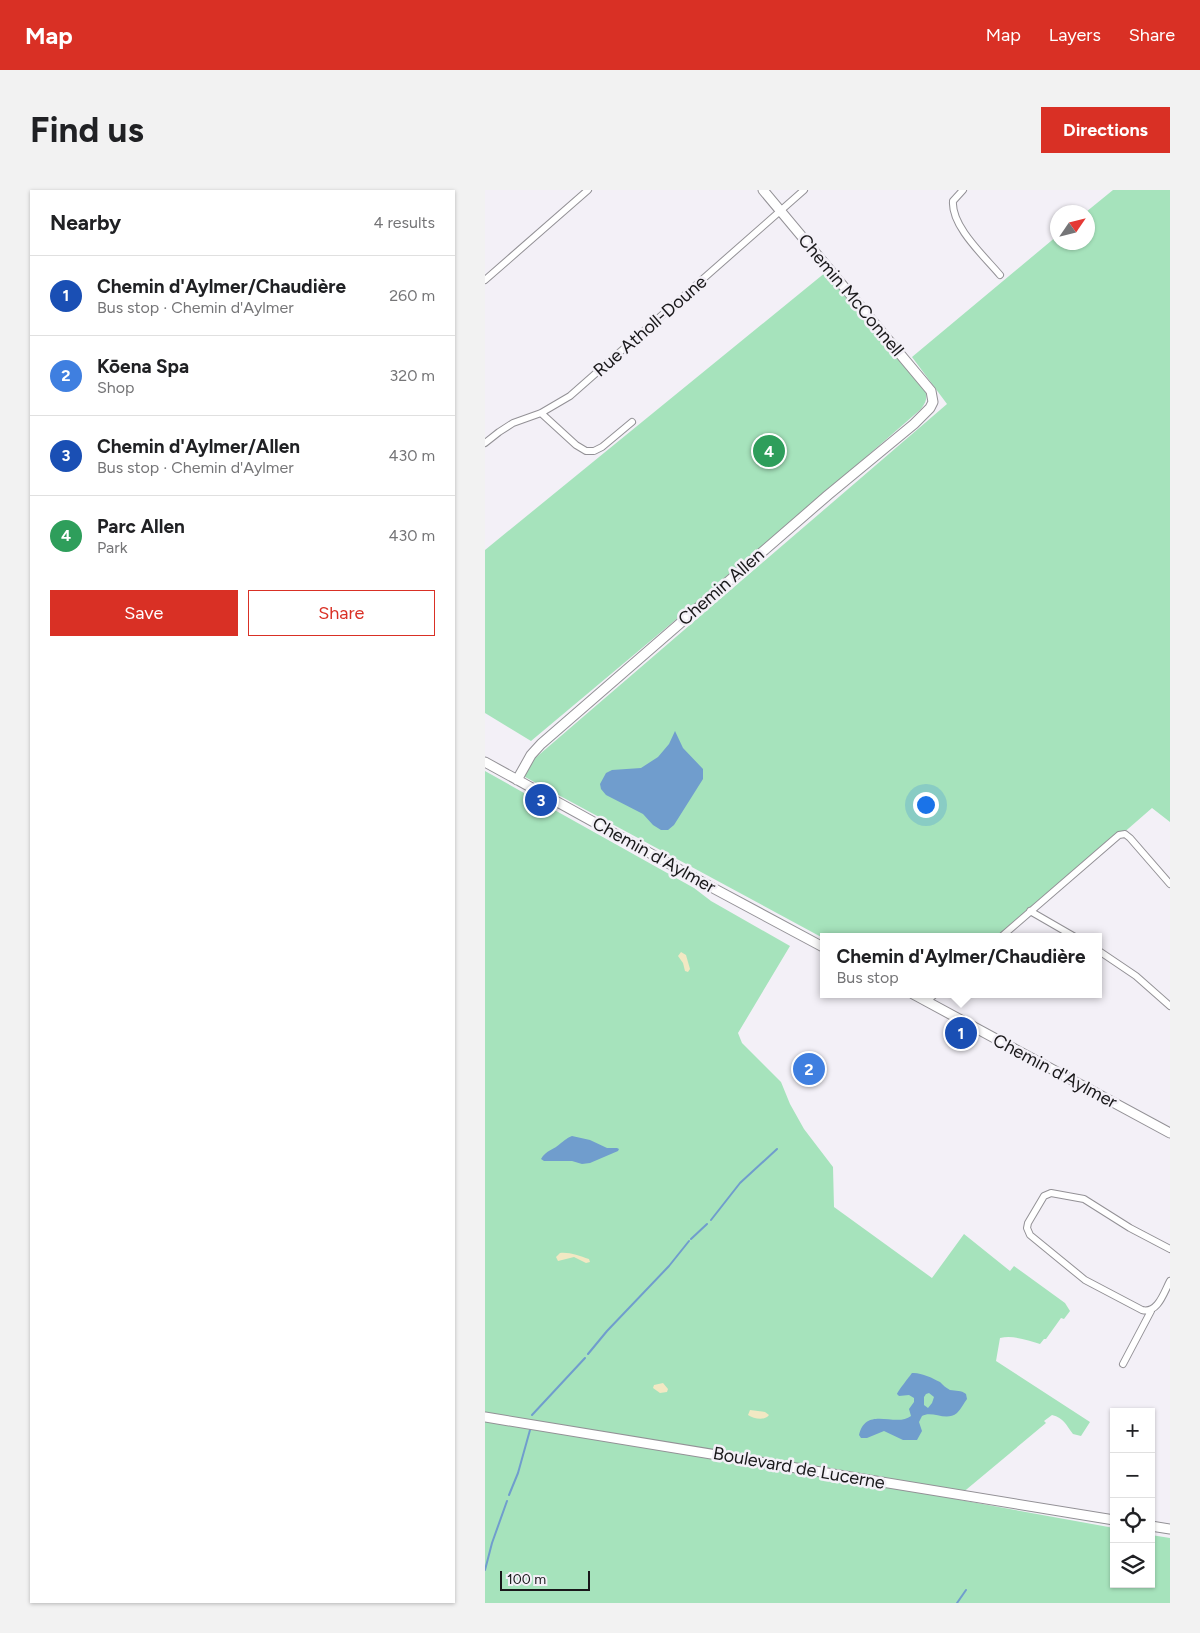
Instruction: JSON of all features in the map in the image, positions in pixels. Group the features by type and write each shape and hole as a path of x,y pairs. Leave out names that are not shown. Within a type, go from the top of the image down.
{"main road":[{"name":"Chemin McConnell","path":"763,190 931,391 933,402"},
{"name":"Chemin Allen","path":"517,780 531,755 541,744 828,495 914,424 930,408 933,402"},
{"name":"Chemin d'Aylmer","path":"485,762 820,945"},
{"name":"Chemin d'Aylmer","path":"920,998 1170,1133"},
{"name":"Boulevard de Lucerne","path":"485,1417 1110,1519"},
{"path":"1155,1527 1170,1529"}],"street":[{"path":"485,280 588,190"},
{"name":"Rue Atholl-Doune","path":"485,443 513,423 541,413 570,396 804,190"},
{"path":"963,190 953,201 954,216 999,275"},
{"path":"541,413 576,445 586,451 594,451 602,447 632,422"},
{"path":"1005,933 1119,835 1125,834 1170,884"},
{"path":"1030,911 1068,933"},
{"path":"1102,953 1136,976 1170,1006"},
{"path":"926,1002 930,998"},
{"path":"1151,1311 1142,1310 1085,1280 1030,1235 1027,1228 1028,1223 1041,1199 1047,1194 1084,1199 1130,1228 1170,1249"},
{"path":"1123,1364 1151,1311 1156,1306 1170,1281"}],"green space":[{"path":"1113,190 1170,190 1170,822 1152,808 1009,933 820,933 820,936 525,777 526,766 947,404 912,357 1050,242 1050,250 1095,250 1095,205"},
{"path":"826,272 924,388 926,398 921,409 765,545 531,741 485,713 485,550"},
{"path":"485,771 694,888 711,901 790,946 738,1033 742,1043 781,1082 790,1104 804,1129 833,1167 834,1207 932,1278 964,1234 1010,1271 1014,1266 1065,1303 1070,1311 1064,1319 1061,1318 1046,1339 1040,1344 1015,1338 1000,1338 996,1361 1090,1422 1081,1436 1073,1434 1062,1420 1052,1415 1044,1421 1046,1423 955,1499 1110,1527 1110,1588 1155,1588 1155,1536 1170,1538 1170,1603 485,1603"}],"sand":[{"path":"681,952 686,955 690,969 688,972 685,971 683,963 678,956"},
{"path":"560,1253 589,1259 590,1262 586,1263 574,1257 558,1261 556,1257"},
{"path":"663,1383 668,1389 667,1392 660,1393 653,1388 654,1385"},
{"path":"750,1410 765,1412 769,1415 762,1419 756,1418 748,1415"}],"water":[{"path":"675,731 683,748 703,769 703,779 674,825 668,830 661,830 653,825 643,814 606,795 601,789 600,784 606,773 612,770 641,768 658,757 669,744"},
{"path":"572,1136 590,1140 607,1148 619,1149 590,1163 544,1161 541,1159"},
{"path":"912,1373 923,1374 940,1382 950,1390 960,1391 966,1394 967,1399 957,1413 953,1415 930,1414 922,1416 919,1422 922,1431 917,1440 903,1440 884,1431 867,1438 861,1438 859,1435 863,1426 868,1421 875,1419 898,1420 911,1416 909,1409 914,1402 914,1398 909,1395 899,1396 897,1394","holes":["929,1393 934,1397 928,1408 924,1405 926,1394"]}],"waterway":[{"path":"711,1220 740,1183 777,1149"},
{"path":"691,1239 707,1224"},
{"path":"588,1354 607,1331 669,1266 689,1241"},
{"path":"532,1415 585,1358"},
{"path":"509,1495 518,1473 530,1430"},
{"path":"485,1570 492,1543 507,1501"},
{"path":"957,1603 966,1590"}],"place":[{"name":"Parc Allen","path":"769,451"},
{"name":"Chemin d'Aylmer/Allen","path":"541,800"},
{"name":"Chemin d'Aylmer/Chaudière","path":"961,1033"},
{"name":"Kōena Spa","path":"809,1069"}]}
